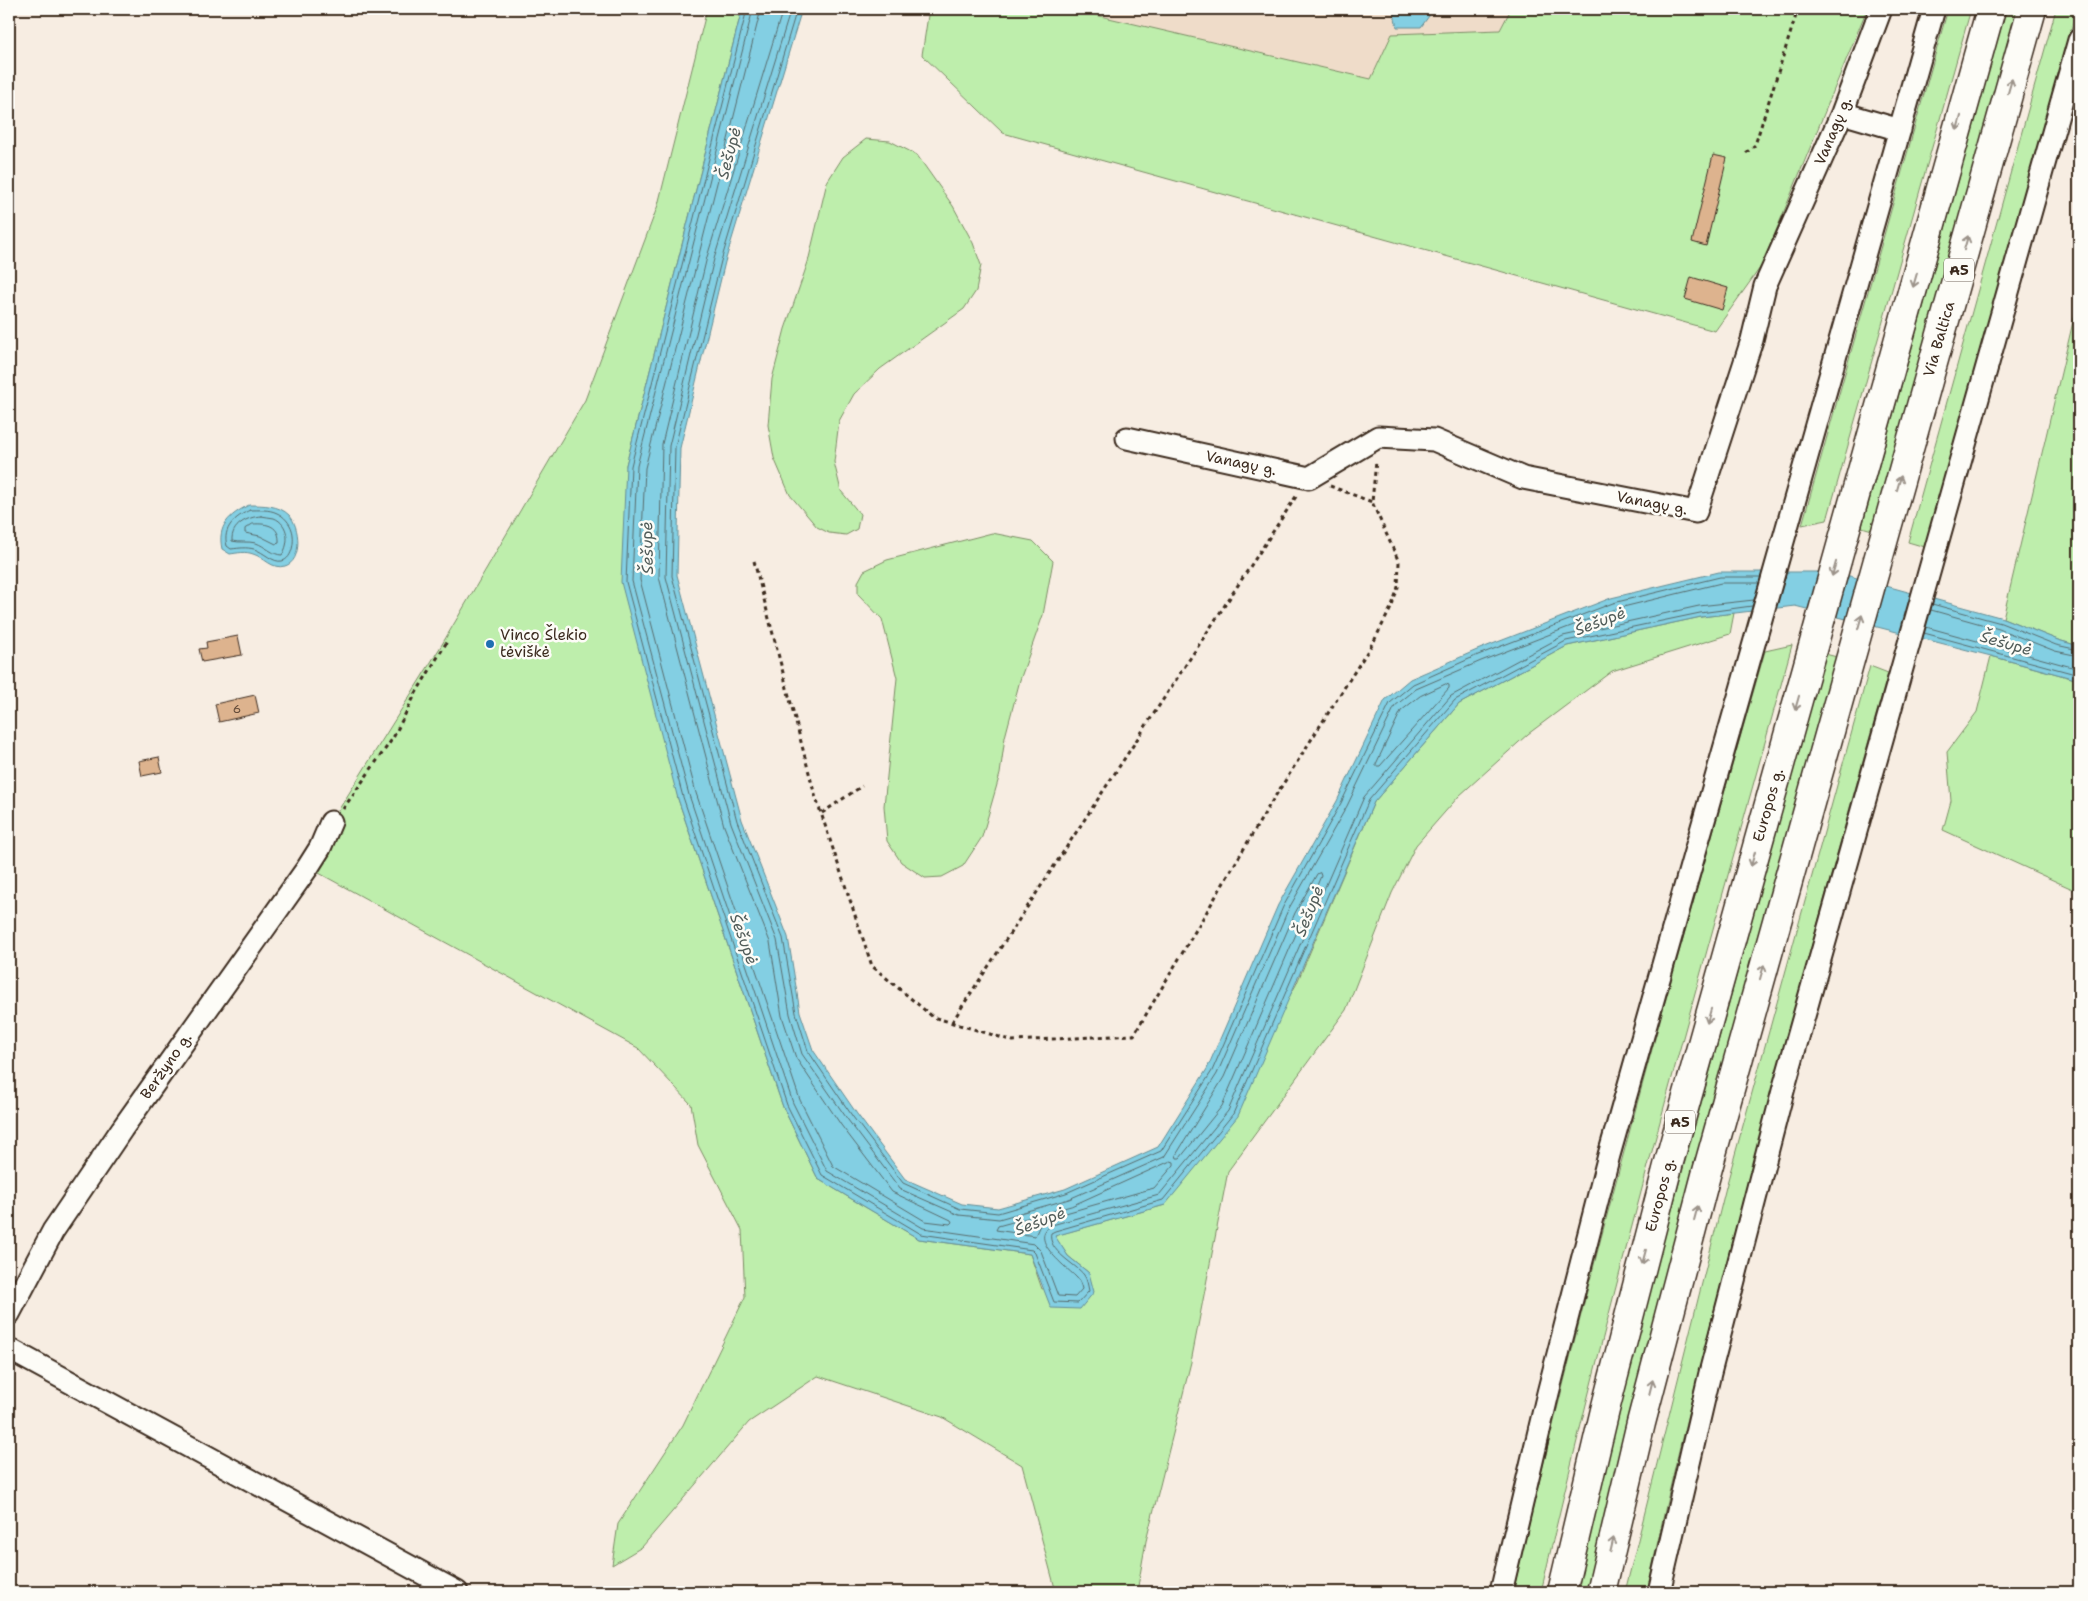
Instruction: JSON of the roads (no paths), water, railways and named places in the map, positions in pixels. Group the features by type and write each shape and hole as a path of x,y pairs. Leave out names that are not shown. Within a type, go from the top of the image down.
{"highway":[{"name":"Europos g.","path":"1562,1592 1604,1410 1654,1219 1991,9"},
{"name":"Via Baltica","path":"1602,1592 1641,1423 1706,1175 2032,9"}],"street":[{"name":"Vanagų g.","path":"1127,438 1308,478 1378,436 1434,440 1523,478 1696,512 1752,340 1765,286 1842,113 1880,9"},
{"path":"1501,1592 1550,1384 1609,1156 1934,9"},
{"path":"1659,1592 1746,1230 1816,974 2079,40"},
{"path":"1842,113 1900,130"},
{"name":"Beržyno g.","path":"9,1314 54,1231 122,1128 308,867 320,848 331,822"},
{"path":"9,1349 457,1592"}],"water":[{"name":"Šešupė","path":"742,9 802,9 725,262 680,448 677,575 742,820 788,937 800,1012 813,1050 905,1179 962,1204 998,1208 1065,1189 1158,1147 1207,1069 1278,905 1337,801 1385,700 1410,679 1477,650 1611,598 1719,572 1835,572 2003,618 2058,640 2079,646 2079,680 1795,606 1701,617 1567,646 1459,704 1374,802 1238,1116 1165,1205 1055,1236 1068,1256 1089,1273 1094,1292 1080,1309 1051,1308 1030,1254 919,1239 818,1179 783,1107 678,799 621,582 626,465"},
{"path":"1393,9 1434,9 1421,27 1397,27"},
{"path":"249,505 276,507 289,515 293,520 298,543 295,557 291,563 280,567 272,565 253,554 244,552 230,554 222,549 221,534 226,522 230,517"}],"place":[{"name":"Vinco Šlekio tėviškė","path":"490,644"}]}
